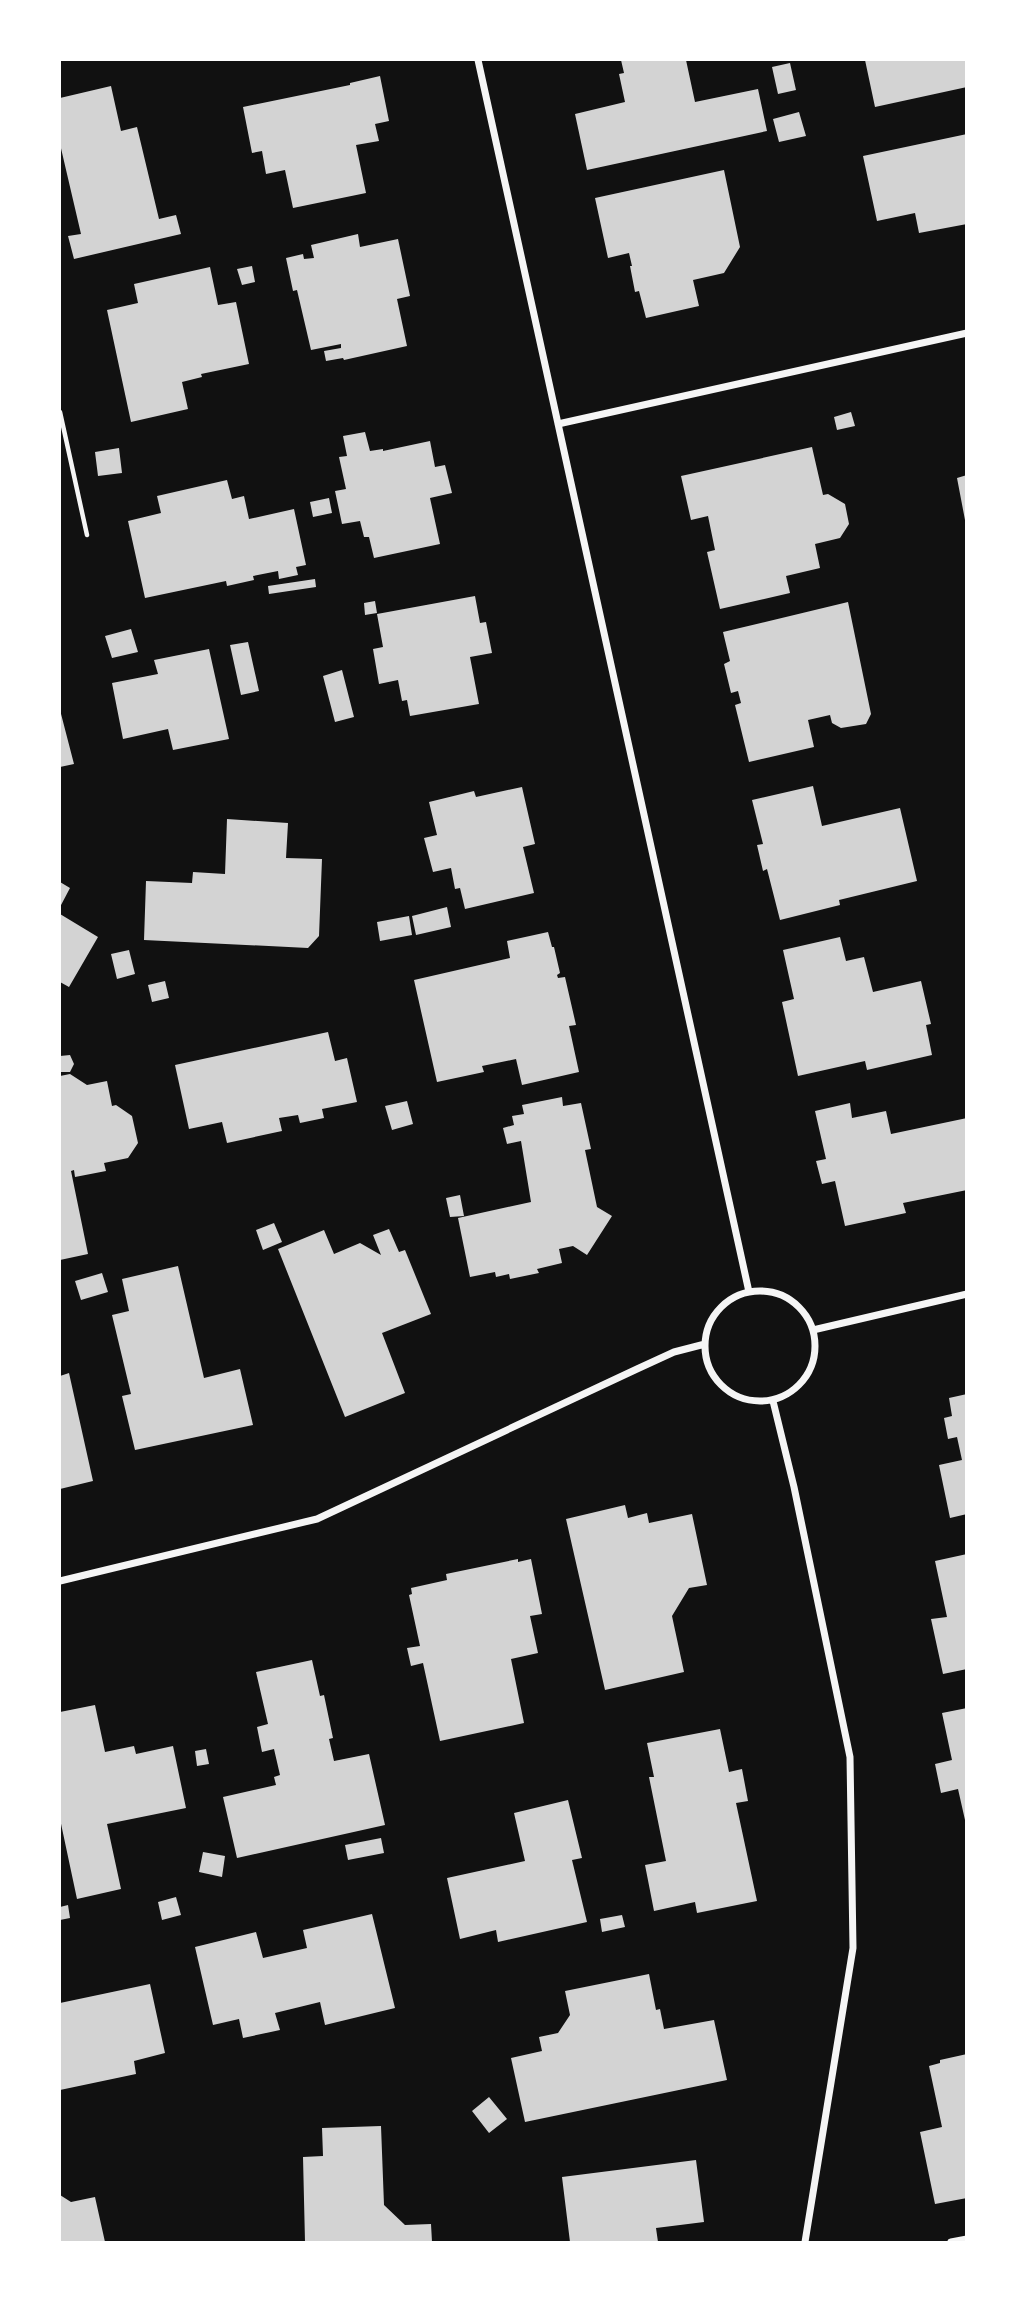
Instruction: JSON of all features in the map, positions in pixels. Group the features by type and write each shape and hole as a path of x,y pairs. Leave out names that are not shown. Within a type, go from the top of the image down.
{"street":[{"path":"478,60 749,1292"},
{"path":"558,424 967,333"},
{"path":"749,1292 773,1293 795,1303 806,1315 813,1330 816,1348 812,1366 804,1382 773,1401 740,1398 725,1389 707,1361 705,1344 708,1326 718,1311 732,1298 749,1292"},
{"path":"813,1330 967,1294"},
{"path":"60,1581 317,1519 674,1352 705,1344"},
{"path":"773,1401 794,1487 850,1758 853,1948 805,2242"},
{"path":"951,2242 967,2239"}],"path":[{"path":"60,412 87,535"}],"building":[{"path":"621,60 686,60 695,102 758,89 767,131 587,170 575,114 625,102 619,74 624,73"},
{"path":"865,60 967,60 967,87 875,107"},
{"path":"790,63 796,90 778,94 772,67"},
{"path":"380,76 389,121 375,124 379,141 356,145 366,193 293,208 285,170 266,174 262,151 252,153 243,107 350,85"},
{"path":"111,86 121,131 137,127 159,219 176,215 181,234 74,259 68,236 81,234 60,144 60,98"},
{"path":"799,112 806,136 779,142 773,119"},
{"path":"967,134 967,224 919,233 915,213 877,221 863,156"},
{"path":"724,170 740,247 724,273 693,280 699,306 646,318 639,291 635,292 629,253 608,258 595,198"},
{"path":"358,234 360,247 398,239 410,296 397,299 407,346 344,360 326,361 324,351 341,348 341,344 311,350 297,290 293,291 286,258 303,254 304,259 314,258 311,245"},
{"path":"252,266 255,282 242,285 237,269"},
{"path":"210,267 218,305 236,302 249,364 201,374 202,377 182,382 188,409 131,422 107,310 138,303 134,284"},
{"path":"851,412 855,426 837,430 834,417"},
{"path":"365,432 370,451 383,451 430,441 435,467 445,465 452,493 430,498 440,544 374,558 369,537 364,537 360,521 342,524 335,491 346,489 339,457 347,456 343,436"},
{"path":"812,447 823,495 828,494 845,504 849,524 840,538 815,544 820,568 786,576 790,593 720,609 707,552 715,550 708,516 691,520 681,476"},
{"path":"119,448 122,473 98,476 95,452"},
{"path":"967,475 967,520 965,520 957,478"},
{"path":"227,480 232,499 244,496 249,519 294,509 306,565 296,567 298,575 279,579 278,571 253,576 254,580 227,586 226,581 145,598 128,521 161,513 157,496"},
{"path":"329,498 332,513 313,517 310,502"},
{"path":"315,579 316,587 269,594 268,586"},
{"path":"475,596 480,623 486,622 492,653 470,657 479,704 410,716 407,700 402,701 398,680 379,684 373,649 383,647 377,614"},
{"path":"375,601 377,613 365,615 364,603"},
{"path":"848,602 871,714 866,724 841,728 832,723 830,715 808,720 814,747 749,762 735,705 741,703 738,691 731,693 724,664 730,661 723,632"},
{"path":"131,629 138,652 112,658 105,636"},
{"path":"248,642 259,691 241,695 230,645"},
{"path":"209,649 229,739 173,750 168,729 123,739 112,683 158,674 154,660"},
{"path":"342,670 354,717 335,722 323,676"},
{"path":"60,710 74,764 60,767"},
{"path":"813,786 822,826 900,808 917,881 839,900 840,905 780,920 767,869 763,871 757,845 763,844 752,800"},
{"path":"522,787 535,844 523,847 534,893 465,909 460,888 455,889 451,868 433,872 424,838 437,835 429,802 474,791 476,797"},
{"path":"227,819 288,823 286,858 322,859 319,936 308,948 144,940 146,881 192,883 193,872 225,874"},
{"path":"60,882 70,888 60,907"},
{"path":"447,907 451,927 416,935 412,916"},
{"path":"60,914 98,937 69,987 60,982"},
{"path":"409,916 412,935 380,941 377,922"},
{"path":"548,932 560,973 557,975 558,978 565,977 576,1025 569,1026 579,1072 522,1085 516,1059 482,1066 484,1072 437,1082 414,980 510,958 507,941"},
{"path":"840,937 846,961 864,957 873,992 921,981 931,1024 926,1025 932,1055 867,1070 865,1061 798,1076 782,1002 794,999 783,950"},
{"path":"129,950 135,974 117,979 111,954"},
{"path":"165,981 169,998 152,1002 148,985"},
{"path":"328,1032 335,1061 347,1058 357,1102 322,1109 324,1118 300,1123 298,1115 279,1118 282,1131 227,1143 222,1122 189,1129 175,1065"},
{"path":"70,1055 74,1064 70,1072 60,1072 60,1056"},
{"path":"70,1074 87,1085 107,1081 112,1106 116,1105 132,1116 138,1143 128,1158 104,1163 106,1171 75,1177 74,1170 71,1171 88,1254 60,1260 60,1076"},
{"path":"562,1097 563,1106 581,1103 591,1149 585,1150 597,1207 612,1216 587,1255 573,1246 559,1249 562,1263 537,1269 539,1273 510,1279 509,1274 496,1277 495,1272 470,1277 458,1218 531,1202 521,1141 507,1144 503,1128 514,1125 512,1116 524,1114 522,1105"},
{"path":"407,1101 413,1124 392,1130 385,1106"},
{"path":"850,1103 852,1118 886,1111 891,1134 967,1118 967,1190 903,1203 906,1213 845,1226 835,1181 822,1184 816,1161 826,1159 815,1111"},
{"path":"460,1195 464,1216 450,1217 446,1198"},
{"path":"274,1223 282,1242 263,1250 256,1230"},
{"path":"389,1229 399,1252 405,1250 431,1314 382,1333 405,1393 345,1417 278,1249 324,1230 334,1254 360,1243 381,1255 373,1235"},
{"path":"178,1266 204,1378 240,1369 253,1425 135,1450 122,1396 131,1394 112,1315 129,1311 122,1279"},
{"path":"102,1273 108,1292 81,1300 75,1281"},
{"path":"69,1373 93,1481 60,1489 60,1376"},
{"path":"967,1394 967,1514 950,1518 939,1465 962,1460 957,1437 948,1439 944,1418 952,1416 949,1398"},
{"path":"625,1505 628,1518 647,1513 649,1523 692,1514 707,1585 689,1588 672,1616 684,1672 605,1690 566,1519"},
{"path":"967,1554 967,1669 943,1674 931,1619 947,1617 935,1561"},
{"path":"518,1559 518,1562 531,1559 542,1614 530,1616 538,1653 511,1659 524,1723 440,1741 423,1663 411,1666 407,1648 420,1646 409,1595 412,1594 411,1588 447,1580 446,1574"},
{"path":"312,1660 320,1696 324,1695 333,1738 329,1739 334,1761 369,1754 385,1825 237,1858 223,1797 276,1785 274,1777 280,1775 274,1749 262,1752 257,1727 268,1724 256,1672"},
{"path":"95,1705 105,1752 134,1746 136,1754 173,1746 186,1808 107,1824 121,1889 77,1899 60,1819 60,1712"},
{"path":"967,1708 965,1820 958,1789 941,1793 935,1764 952,1760 942,1713"},
{"path":"720,1729 729,1772 742,1769 748,1801 736,1803 757,1901 697,1913 695,1902 654,1911 645,1865 666,1861 649,1777 654,1777 647,1743"},
{"path":"206,1749 209,1764 197,1766 195,1751"},
{"path":"568,1800 582,1858 572,1860 587,1922 498,1942 496,1930 460,1939 447,1878 525,1861 514,1813"},
{"path":"381,1838 384,1853 348,1860 345,1845"},
{"path":"203,1852 225,1856 222,1877 199,1872"},
{"path":"176,1897 181,1915 162,1920 158,1902"},
{"path":"68,1905 70,1918 60,1920 60,1907"},
{"path":"372,1914 395,2008 325,2025 320,2002 275,2013 280,2030 243,2038 239,2019 213,2025 195,1947 256,1932 263,1958 307,1948 303,1930"},
{"path":"622,1915 625,1927 602,1932 600,1919"},
{"path":"649,1974 656,2010 660,2009 664,2029 714,2020 727,2080 525,2122 511,2058 542,2051 539,2037 558,2033 570,2015 565,1991"},
{"path":"150,1984 165,2053 134,2061 136,2074 60,2090 60,2003"},
{"path":"967,2054 967,2198 935,2204 920,2132 942,2127 929,2066 940,2063 940,2060"},
{"path":"489,2097 507,2119 489,2133 472,2111"},
{"path":"381,2126 384,2205 405,2225 431,2224 432,2242 305,2242 303,2157 323,2156 322,2128"},
{"path":"696,2160 704,2222 656,2228 658,2242 570,2242 562,2177"},
{"path":"60,2195 71,2202 95,2197 105,2242 60,2242"}]}
